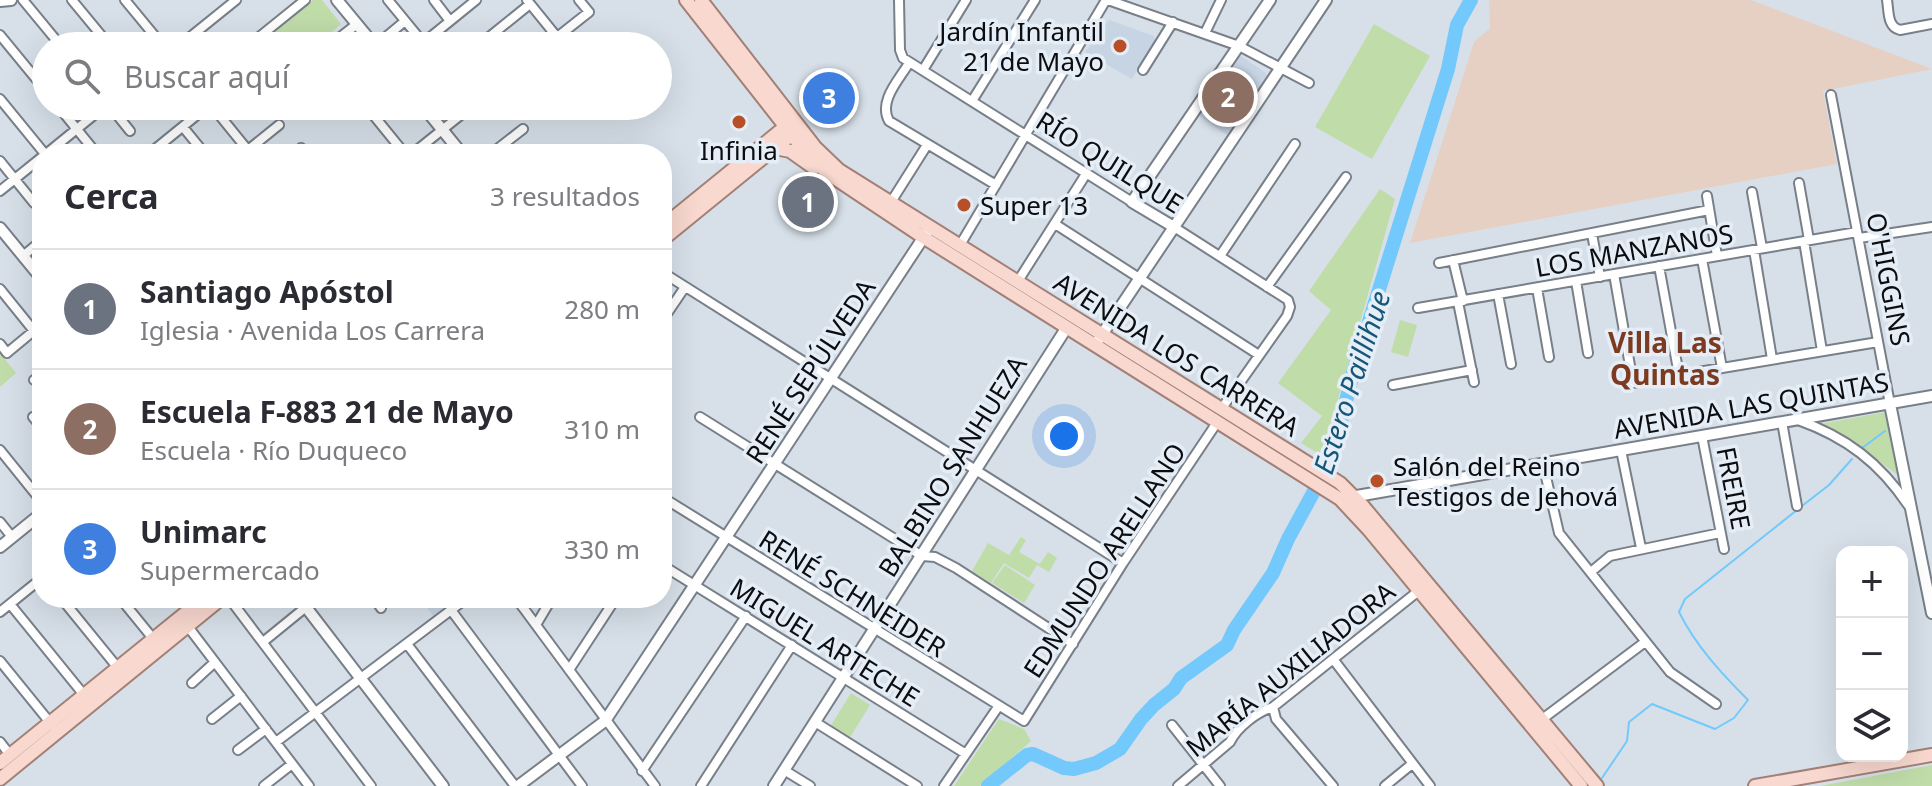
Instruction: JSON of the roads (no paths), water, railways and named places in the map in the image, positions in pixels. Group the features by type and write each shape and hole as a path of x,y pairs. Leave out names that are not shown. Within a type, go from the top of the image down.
{"main road":[{"name":"AVENIDA LOS CARRERA","path":"686,0 793,127 839,170 891,202 927,232 960,245 1018,281 1099,339 1355,497 1581,786"},
{"name":"AVENIDA LOS CARRERA","path":"701,0 815,161 840,183 927,232 1067,327 1099,339"},
{"path":"672,232 775,148 793,127"},
{"path":"672,219 793,127"},
{"path":"775,148 790,151 840,183"},
{"name":"AVENIDA LOS CARRERA","path":"1330,483 1340,499 1423,587 1597,786"},
{"path":"0,779 54,728 157,644 195,608"},
{"path":"184,621 205,608"},
{"path":"5,759 54,728 84,695 118,668 157,644"},
{"path":"1755,786 1789,783 1932,755"}],"street":[{"path":"0,1 12,0"},
{"path":"0,10 12,0"},
{"path":"23,0 49,32"},
{"path":"72,0 98,32"},
{"path":"125,0 151,32"},
{"path":"196,32 236,0"},
{"path":"265,32 305,0"},
{"path":"337,0 364,32"},
{"path":"388,0 414,32"},
{"path":"434,0 450,21"},
{"path":"438,32 476,0"},
{"path":"563,32 589,12 579,0"},
{"path":"899,0 901,54 909,63 885,104 889,121 996,185"},
{"path":"923,70 966,0"},
{"path":"972,101 1035,0"},
{"path":"960,245 1107,0 1239,46 1309,83"},
{"path":"1205,33 1221,0"},
{"path":"1132,202 1270,0"},
{"path":"1099,339 1326,0"},
{"path":"1887,0 1891,25 1895,29 1932,24"},
{"path":"494,32 529,2 553,32"},
{"path":"392,32 405,21"},
{"path":"1143,70 1173,22"},
{"path":"347,32 357,24"},
{"path":"0,35 32,74"},
{"name":"RÍO QUILQUE","path":"909,63 1288,300"},
{"name":"O'HIGGINS","path":"1831,95 1911,509 1928,574 1932,613"},
{"path":"0,99 35,144"},
{"path":"70,120 89,144"},
{"path":"58,144 89,120"},
{"path":"120,120 130,131"},
{"path":"164,144 192,120"},
{"path":"222,120 242,144"},
{"path":"377,120 397,144"},
{"path":"435,120 454,144"},
{"path":"425,144 455,120"},
{"path":"258,144 279,125"},
{"path":"183,127 197,144"},
{"path":"504,144 523,129"},
{"path":"1220,256 1295,144"},
{"path":"891,202 927,145"},
{"path":"0,161 32,200"},
{"path":"0,191 32,165"},
{"path":"1018,281 1086,174"},
{"path":"1267,287 1346,177"},
{"path":"1799,183 1822,351"},
{"path":"1752,192 1772,359"},
{"path":"1707,196 1717,256"},
{"path":"1439,263 1709,210"},
{"path":"1055,224 1259,355"},
{"name":"LOS MANZANOS","path":"1418,308 1806,241 1932,227"},
{"path":"0,228 32,267"},
{"name":"RENÉ SEPÚLVEDA","path":"517,786 605,721 927,232"},
{"path":"1592,234 1600,277"},
{"path":"23,256 32,248"},
{"path":"1702,259 1722,368"},
{"path":"1453,260 1474,382"},
{"path":"1659,266 1679,375"},
{"path":"1614,274 1630,384 1878,342"},
{"path":"672,279 1123,563"},
{"path":"1576,281 1588,353"},
{"path":"672,306 685,287"},
{"path":"1537,288 1549,357"},
{"path":"0,289 32,329"},
{"path":"1498,294 1511,364"},
{"name":"EDMUNDO ARELLANO","path":"1024,721 1123,563 1287,316 1290,307 1288,300"},
{"name":"BALBINO SANHUEZA","path":"774,786 1067,327"},
{"path":"0,344 7,353 32,333"},
{"path":"1393,385 1472,370"},
{"name":"AVENIDA LAS QUINTAS","path":"1340,499 1932,396"},
{"path":"700,417 922,556 935,557 956,568 1073,644"},
{"path":"1797,420 1832,433 1863,453 1890,479 1911,509"},
{"path":"1782,422 1797,506"},
{"name":"FREIRE","path":"1702,436 1724,549"},
{"path":"0,450 32,490"},
{"path":"1621,450 1641,548"},
{"path":"1543,464 1559,533 1670,672 1716,704"},
{"name":"RENÉ SCHNEIDER","path":"672,503 1024,721"},
{"path":"0,547 32,521"},
{"path":"0,522 12,537"},
{"path":"1592,571 1610,556 1720,533"},
{"name":"MIGUEL ARTECHE","path":"672,571 966,754"},
{"path":"0,612 32,586"},
{"name":"MARÍA AUXILIADORA","path":"1178,786 1263,710 1273,707 1423,587"},
{"path":"10,604 84,695"},
{"path":"69,608 118,668"},
{"path":"129,608 157,644"},
{"path":"237,608 371,786"},
{"path":"263,642 296,608"},
{"path":"307,608 443,786"},
{"path":"276,742 454,608"},
{"path":"523,608 655,786"},
{"path":"536,625 546,608"},
{"path":"569,670 609,608"},
{"path":"451,610 582,786"},
{"path":"642,771 746,616"},
{"path":"184,621 309,786"},
{"path":"1541,720 1645,642"},
{"path":"407,644 517,786"},
{"path":"701,786 792,645"},
{"path":"1333,659 1430,786"},
{"path":"0,661 54,728"},
{"path":"192,683 215,662"},
{"path":"212,719 241,696"},
{"path":"944,786 998,707"},
{"path":"1273,707 1276,719 1333,786"},
{"path":"815,722 917,786"},
{"path":"1172,725 1220,786"},
{"path":"238,750 266,729"},
{"path":"0,742 5,759"},
{"path":"264,786 292,764"},
{"path":"1385,786 1412,764"},
{"path":"784,770 810,786"}],"waterway":[{"name":"Estero Paillihue","path":"988,786 1027,755 1033,754 1064,768 1074,769 1096,763 1120,749 1141,719 1174,689 1181,678 1227,645 1273,573 1332,458 1353,373 1448,69 1457,25 1471,0"},
{"path":"1862,448 1885,431"},
{"path":"1802,506 1829,485 1852,459"},
{"path":"1602,778 1627,741 1629,722 1652,704 1715,729 1734,718 1748,700 1710,659 1679,612 1685,599 1797,510"}],"place":[{"name":"Jardín Infantil 21 de Mayo","path":"1120,46"},
{"name":"Escuela F-883 21 de Mayo","path":"1228,97"},
{"name":"Unimarc","path":"829,98"},
{"name":"Infinia","path":"739,122"},
{"name":"Santiago Apóstol","path":"808,202"},
{"name":"Super 13","path":"964,205"},
{"name":"Salón del Reino Testigos de Jehová","path":"1377,481"}],"district":[{"name":"Villa Las Quintas","path":"1665,358"}]}
